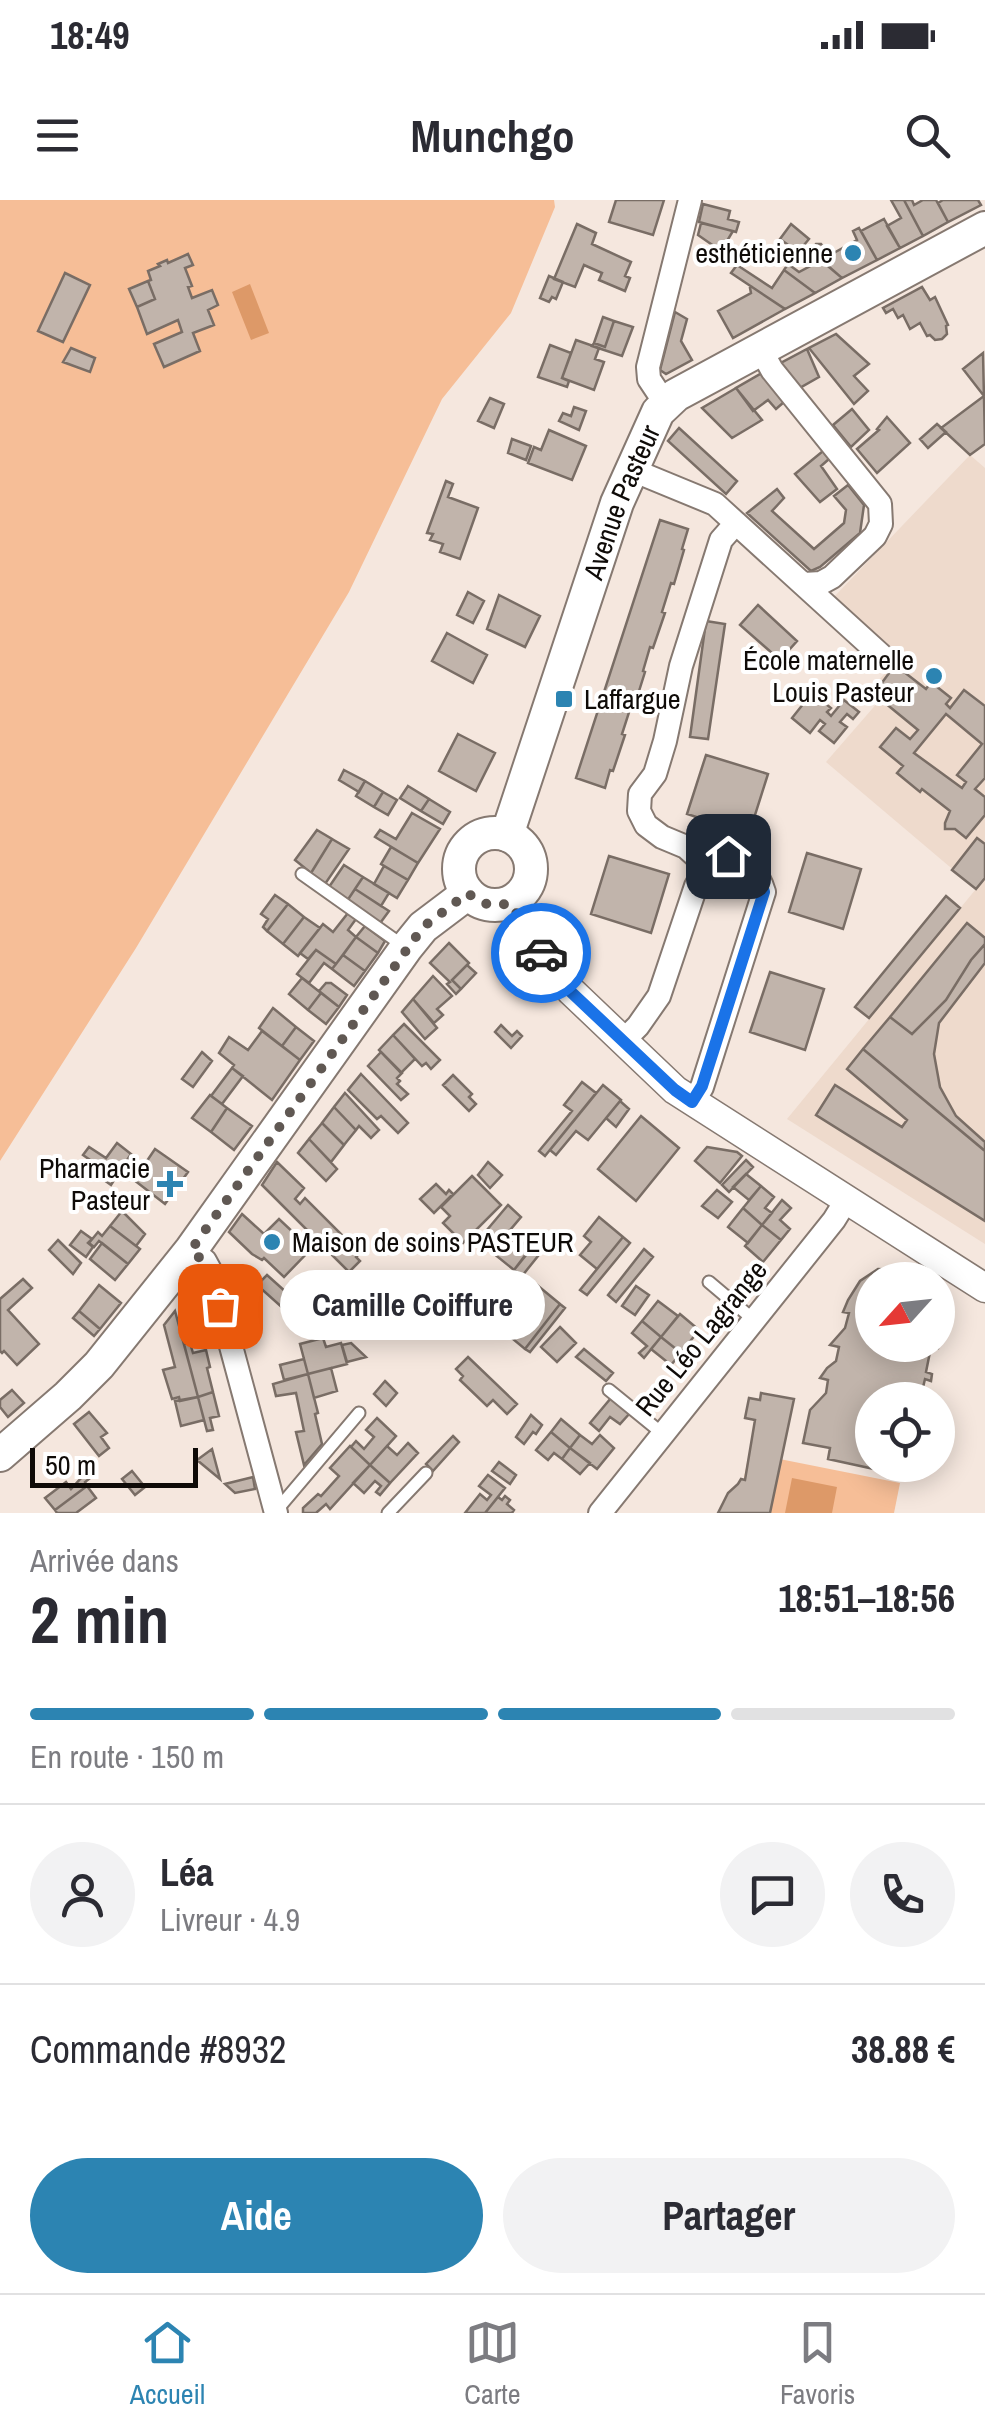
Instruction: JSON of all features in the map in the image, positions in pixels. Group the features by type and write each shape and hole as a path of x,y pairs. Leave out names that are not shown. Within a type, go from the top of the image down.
{"main road":[{"name":"Avenue Pasteur","path":"507,835 612,518 630,469 665,403 985,228"},
{"path":"484,835 507,835 526,850 531,874 520,896 510,903 487,905 476,900 461,883 459,872 465,849 484,835"},
{"path":"0,1454 99,1365 191,1250 406,948 423,927 468,893"}],"street":[{"path":"665,403 649,379 648,368 690,200"},
{"path":"761,350 772,370 880,504 881,524 876,536 832,577 822,583 804,584"},
{"path":"630,469 714,504 882,656"},
{"path":"707,866 686,847 646,825 639,811 640,794 655,774 680,666 721,540 736,523"},
{"path":"624,1041 659,996 696,886 707,866 728,856 745,863 759,875 764,892 702,1086 692,1102"},
{"path":"510,903 571,992 675,1090 985,1288"},
{"name":"Rue Léo Lagrange","path":"600,1513 847,1200"},
{"path":"191,1250 210,1272 276,1512"}],"lane":[{"path":"302,874 406,948"},
{"path":"709,1282 754,1320"},
{"path":"610,1390 662,1434"},
{"path":"276,1512 359,1413"},
{"path":"388,1513 426,1472"}],"shaded area":[{"path":"0,200 554,200 555,207 511,313 442,399 349,592 136,948 0,1161"},
{"path":"250,284 269,333 251,340 232,292"},
{"path":"970,455 985,468 985,1244 787,1119 976,889 826,762 879,701 869,691 897,660 833,598"},
{"path":"749,1453 855,1474 855,1482 900,1483 894,1513 737,1513"},
{"path":"792,1478 837,1487 832,1513 785,1513"}],"building":[{"path":"616,200 664,200 653,235 609,222"},
{"path":"891,200 904,200 923,236 900,248 887,226 901,218"},
{"path":"904,200 912,200 914,205 936,200 948,222 923,236"},
{"path":"978,200 981,205 948,222 938,203"},
{"path":"703,204 730,211 728,219 739,222 736,232 699,222"},
{"path":"884,219 900,248 877,260 861,231"},
{"path":"701,223 733,231 721,251 698,235"},
{"path":"577,224 596,233 592,244 631,262 625,276 630,278 625,291 599,280 602,273 584,265 575,287 554,279"},
{"path":"791,224 809,239 804,245 842,278 815,293 784,270 788,264 799,272 814,264 780,239"},
{"name":"esthéticienne","path":"859,228 877,260 842,278 810,251 821,244 830,255 857,240 853,231"},
{"path":"188,254 193,265 185,268 192,298 212,290 218,305 208,310 214,325 193,333 200,351 164,367 154,344 182,332 178,320 147,334 137,307 155,299 148,271"},
{"path":"737,265 772,288 784,270 815,293 785,309 731,273"},
{"path":"65,273 90,285 63,342 38,331"},
{"path":"549,276 563,282 556,299 552,297 549,302 540,298"},
{"path":"148,281 155,299 137,307 129,289"},
{"path":"752,287 785,309 733,338 718,311 751,293"},
{"path":"922,287 930,300 935,297 948,325 942,339 927,336 920,323 910,329 903,315 898,318 893,309 886,313 883,308"},
{"path":"675,312 687,319 681,341 692,360 666,374 660,370"},
{"path":"603,317 614,321 605,347 594,343"},
{"path":"614,321 633,327 622,356 592,346 594,343 605,347"},
{"path":"836,334 869,364 854,376 868,391 854,404 809,348"},
{"path":"576,340 599,348 595,359 604,362 594,390 562,378"},
{"path":"550,345 571,353 562,378 569,381 567,387 538,377"},
{"path":"71,348 95,358 90,372 63,362"},
{"path":"807,349 819,377 796,390 777,365"},
{"path":"983,353 984,396 963,369"},
{"path":"762,373 784,402 776,409 768,400 753,411 736,388"},
{"path":"736,388 762,420 732,438 702,408"},
{"path":"984,396 985,444 970,455 941,428"},
{"path":"490,398 504,404 494,428 478,421"},
{"path":"574,407 586,411 579,430 559,421 563,413 571,416"},
{"path":"852,409 869,430 851,447 833,425"},
{"path":"887,417 910,443 877,473 857,449 879,430"},
{"path":"937,424 946,432 928,448 920,439"},
{"path":"679,428 737,481 726,494 668,441"},
{"path":"549,430 586,446 572,480 528,463 534,447 541,450"},
{"path":"512,439 531,446 526,460 508,453"},
{"path":"823,451 829,459 821,466 837,489 820,502 795,474"},
{"path":"446,481 453,484 448,497 478,508 460,559 440,552 443,544 430,540 433,534 427,533"},
{"path":"848,485 864,505 860,533 811,571 747,513 777,489 784,498 772,511 814,549 844,523 846,510 834,496"},
{"path":"660,520 688,529 684,550 605,788 576,778"},
{"path":"468,592 484,601 473,623 457,615"},
{"path":"499,595 540,616 525,647 487,629"},
{"path":"758,605 797,641 780,660 740,625"},
{"path":"706,621 725,624 708,739 690,737"},
{"path":"447,633 487,655 473,683 432,661"},
{"path":"895,665 926,689 931,682 951,698 946,704 950,708 964,690 985,706 985,778 975,789 985,797 985,815 966,838 955,829 945,829 950,811 897,773 903,766 880,747 896,728 910,739 918,730 879,698 889,685 881,684","holes":["946,714 982,744 957,775 966,782 962,788 914,753"]},
{"path":"812,693 831,708 827,712 831,716 844,700 859,712 853,719 847,714 840,722 847,727 834,743 819,731 825,724 820,720 810,733 792,718"},
{"path":"458,734 495,753 476,791 439,771"},
{"path":"706,755 768,774 749,834 687,814"},
{"path":"344,770 365,781 359,792 339,780"},
{"path":"365,781 383,792 374,807 356,796"},
{"path":"408,786 429,799 421,811 400,798"},
{"path":"383,792 397,800 388,815 374,807"},
{"path":"429,799 450,812 443,824 421,811"},
{"path":"412,813 440,829 418,863 375,837 380,830 396,839"},
{"path":"317,830 332,839 311,873 295,860"},
{"path":"977,838 985,844 985,878 976,889 952,870"},
{"path":"332,839 349,849 325,884 311,873"},
{"path":"391,847 418,863 408,880 381,864"},
{"path":"807,853 861,869 843,929 789,912"},
{"path":"609,856 669,874 651,933 591,914"},
{"path":"344,865 363,877 347,901 329,887"},
{"path":"384,866 408,880 397,898 374,884"},
{"path":"363,877 389,893 381,906 355,889"},
{"path":"355,889 389,911 378,926 347,901"},
{"path":"275,895 288,904 267,931 263,927 268,919 261,914"},
{"path":"946,896 960,908 869,1018 855,1007"},
{"path":"288,904 304,917 283,944 267,931"},
{"path":"348,913 356,919 348,930 356,937 336,964 316,950 308,959 300,953 323,924 333,932"},
{"path":"304,917 320,928 298,956 283,944"},
{"path":"967,923 985,938 985,944 946,1000 912,1034 890,1017"},
{"path":"365,926 385,941 378,953 356,937"},
{"path":"356,937 378,953 365,971 343,955"},
{"path":"449,943 469,963 452,980 461,989 456,994 447,984 450,982 430,963"},
{"path":"985,944 985,963 939,1023 934,1054 940,1087 956,1116 985,1142 985,1151 863,1049 890,1017 912,1034 946,1000"},
{"path":"316,950 336,964 332,969 324,963 309,983 297,974"},
{"path":"343,955 365,971 354,986 332,969"},
{"path":"467,965 476,973 461,989 452,980"},
{"path":"770,972 824,989 805,1050 750,1032"},
{"path":"433,976 452,996 437,1009 443,1015 434,1023 413,999"},
{"path":"302,978 321,993 308,1010 289,994"},
{"path":"326,983 347,995 339,1007 319,991"},
{"path":"321,993 339,1007 326,1024 308,1010"},
{"path":"413,999 437,1028 425,1039 402,1012"},
{"path":"273,1008 296,1027 282,1046 259,1028"},
{"path":"404,1024 440,1060 431,1069 426,1063 422,1066 393,1035"},
{"path":"501,1025 512,1036 517,1031 522,1036 511,1048 495,1032"},
{"path":"296,1027 314,1041 300,1060 282,1046"},
{"path":"262,1031 300,1060 272,1100 219,1053 229,1037 248,1050"},
{"path":"393,1035 415,1059 401,1073 379,1050"},
{"path":"863,1049 985,1151 985,1221 816,1115 835,1085 902,1127 907,1120 847,1069"},
{"path":"202,1052 212,1061 193,1087 182,1079"},
{"path":"381,1052 402,1073 397,1084 408,1094 401,1100 368,1066"},
{"path":"232,1068 243,1076 222,1104 211,1096"},
{"path":"361,1074 408,1123 398,1133 381,1116 377,1119 348,1090"},
{"path":"453,1075 472,1094 469,1097 476,1104 469,1111 443,1085"},
{"path":"582,1082 596,1093 545,1156 539,1151 572,1111 564,1105"},
{"path":"603,1085 621,1100 588,1140 576,1131 556,1155 550,1150"},
{"path":"345,1093 379,1130 371,1138 359,1126 356,1130 334,1107"},
{"path":"210,1095 227,1108 211,1132 192,1118"},
{"path":"620,1101 629,1109 616,1127 606,1118"},
{"path":"334,1107 356,1130 344,1145 322,1123"},
{"path":"227,1108 252,1126 234,1150 211,1132"},
{"path":"641,1116 679,1148 636,1201 598,1169"},
{"path":"322,1123 344,1145 331,1162 309,1139"},
{"path":"309,1139 337,1169 326,1181 298,1153"},
{"path":"117,1143 131,1154 111,1185 97,1175 83,1155 89,1147 106,1158"},
{"path":"707,1147 742,1156 720,1183 695,1161"},
{"path":"155,1149 188,1172 165,1204 134,1180"},
{"path":"746,1160 753,1167 729,1192 722,1185"},
{"path":"277,1162 304,1188 295,1199 300,1204 305,1198 360,1253 356,1257 360,1261 349,1272 262,1185"},
{"path":"488,1162 502,1175 490,1188 478,1175"},
{"path":"746,1174 761,1186 749,1200 733,1187"},
{"path":"472,1176 501,1205 463,1243 443,1223 450,1216 441,1207"},
{"path":"436,1184 446,1194 449,1190 453,1194 434,1213 420,1199"},
{"path":"761,1186 774,1197 765,1208 772,1213 762,1225 743,1208"},
{"path":"717,1190 732,1202 718,1218 702,1206"},
{"path":"782,1200 791,1208 780,1220 790,1229 781,1240 762,1225"},
{"path":"508,1205 521,1217 495,1248 481,1237"},
{"path":"743,1208 762,1225 748,1243 728,1227"},
{"path":"122,1211 145,1234 136,1246 110,1226"},
{"name":"Maison de soins PASTEUR","path":"242,1214 264,1234 279,1219 311,1249 284,1277 229,1232"},
{"path":"599,1217 623,1237 597,1269 580,1255 591,1242 584,1236"},
{"path":"762,1225 781,1240 763,1262 745,1246"},
{"path":"110,1226 140,1249 128,1264 99,1241 94,1247 89,1243"},
{"path":"81,1231 92,1239 88,1243 93,1247 86,1257 70,1245"},
{"path":"509,1232 531,1249 514,1270 493,1253"},
{"path":"623,1237 630,1243 587,1295 580,1290"},
{"path":"58,1240 81,1263 73,1274 49,1250"},
{"path":"102,1243 128,1264 115,1280 90,1259"},
{"path":"533,1245 542,1251 522,1276 514,1270"},
{"path":"644,1249 653,1257 616,1302 608,1295"},
{"path":"267,1275 306,1310 310,1323 296,1327 294,1318 257,1285"},
{"path":"23,1279 32,1288 8,1310 39,1344 17,1365 0,1351 0,1299"},
{"path":"99,1285 121,1303 100,1329 79,1311"},
{"path":"537,1285 560,1304 525,1349 501,1329"},
{"path":"636,1286 649,1295 635,1315 622,1306"},
{"path":"855,1289 855,1362 928,1362 926,1372 932,1374 931,1381 924,1382 855,1382 855,1465 828,1459 830,1448 803,1443 810,1410 826,1393 828,1380 820,1378 836,1361 839,1347 830,1345 845,1328 849,1313 843,1312"},
{"path":"658,1301 678,1316 661,1337 642,1321"},
{"path":"560,1304 565,1308 530,1352 525,1349"},
{"path":"79,1311 100,1329 94,1336 73,1318"},
{"path":"175,1311 198,1397 180,1401 179,1397 172,1399 163,1370 175,1367 164,1325"},
{"path":"680,1314 699,1330 681,1353 661,1337"},
{"path":"642,1321 661,1337 644,1358 639,1353 647,1346 632,1333"},
{"path":"560,1327 576,1343 557,1362 541,1347"},
{"path":"661,1337 681,1353 671,1365 651,1349"},
{"path":"323,1338 326,1347 341,1343 347,1364 308,1374 300,1344"},
{"path":"190,1343 193,1353 206,1350 210,1367 207,1368 213,1392 198,1397 184,1344"},
{"path":"351,1343 366,1357 347,1362 342,1345"},
{"path":"584,1349 613,1373 606,1381 576,1357"},
{"path":"468,1357 517,1404 507,1414 493,1400 487,1406 460,1380 463,1376 456,1369"},
{"path":"304,1359 308,1374 284,1380 280,1365"},
{"path":"331,1368 337,1391 314,1398 308,1374"},
{"path":"308,1374 322,1444 304,1465 296,1432 304,1431 296,1393 276,1396 273,1384"},
{"path":"385,1381 397,1393 386,1406 374,1394"},
{"path":"12,1390 24,1403 8,1417 0,1400"},
{"path":"213,1392 219,1416 210,1418 213,1430 207,1431 198,1397"},
{"path":"761,1393 794,1399 770,1513 718,1513 728,1493 741,1479 745,1480 755,1420 745,1418 749,1398 760,1400"},
{"path":"198,1397 204,1420 181,1426 175,1401"},
{"path":"611,1398 630,1413 620,1424 610,1417 599,1431 590,1423"},
{"path":"89,1412 107,1433 101,1437 109,1448 99,1456 74,1424"},
{"path":"531,1415 542,1425 524,1444 516,1437"},
{"path":"377,1418 396,1436 370,1465 351,1447 356,1441 364,1449 374,1437 366,1430"},
{"path":"561,1419 580,1435 570,1448 551,1432"},
{"path":"551,1432 570,1448 562,1459 554,1453 548,1460 536,1450"},
{"path":"580,1435 592,1444 600,1435 614,1448 597,1469 570,1448"},
{"path":"453,1436 459,1442 433,1471 426,1464"},
{"path":"408,1443 418,1453 390,1483 370,1465 387,1446 397,1455"},
{"path":"350,1446 370,1465 330,1509 326,1504 316,1513 303,1513 303,1508 339,1476 330,1468"},
{"path":"570,1448 590,1463 580,1474 562,1459"},
{"path":"212,1449 220,1479 197,1460"},
{"path":"499,1462 516,1475 510,1484 492,1471"},
{"path":"370,1465 390,1483 380,1495 376,1492 381,1486 375,1481 364,1493 353,1483"},
{"path":"87,1466 94,1475 85,1482 87,1486 55,1510 45,1498 66,1482 71,1489 81,1478 78,1473"},
{"path":"132,1471 145,1487 135,1495 122,1479"},
{"path":"488,1475 505,1488 485,1513 465,1513 480,1494 487,1500 491,1495 479,1486"},
{"path":"253,1477 255,1489 235,1493 225,1484"},
{"path":"87,1486 96,1498 76,1513 57,1513 55,1510"},
{"path":"505,1496 510,1500 507,1504 514,1510 512,1513 485,1513 498,1497 502,1500"}],"way so far":[{"path":"220,1306 210,1272 191,1250 423,927 468,893 487,905 510,903 541,953"}],"place":[{"name":"esthéticienne","path":"853,253"},
{"name":"École maternelle Louis Pasteur","path":"934,676"},
{"name":"Laffargue","path":"564,699"},
{"name":"Pharmacie Pasteur","path":"170,1184"},
{"name":"Maison de soins PASTEUR","path":"272,1242"},
{"name":"Camille Coiffure","path":"220,1306"}],"route":[{"path":"541,953 571,992 692,1102 702,1086 764,892 759,875 728,856"}]}
